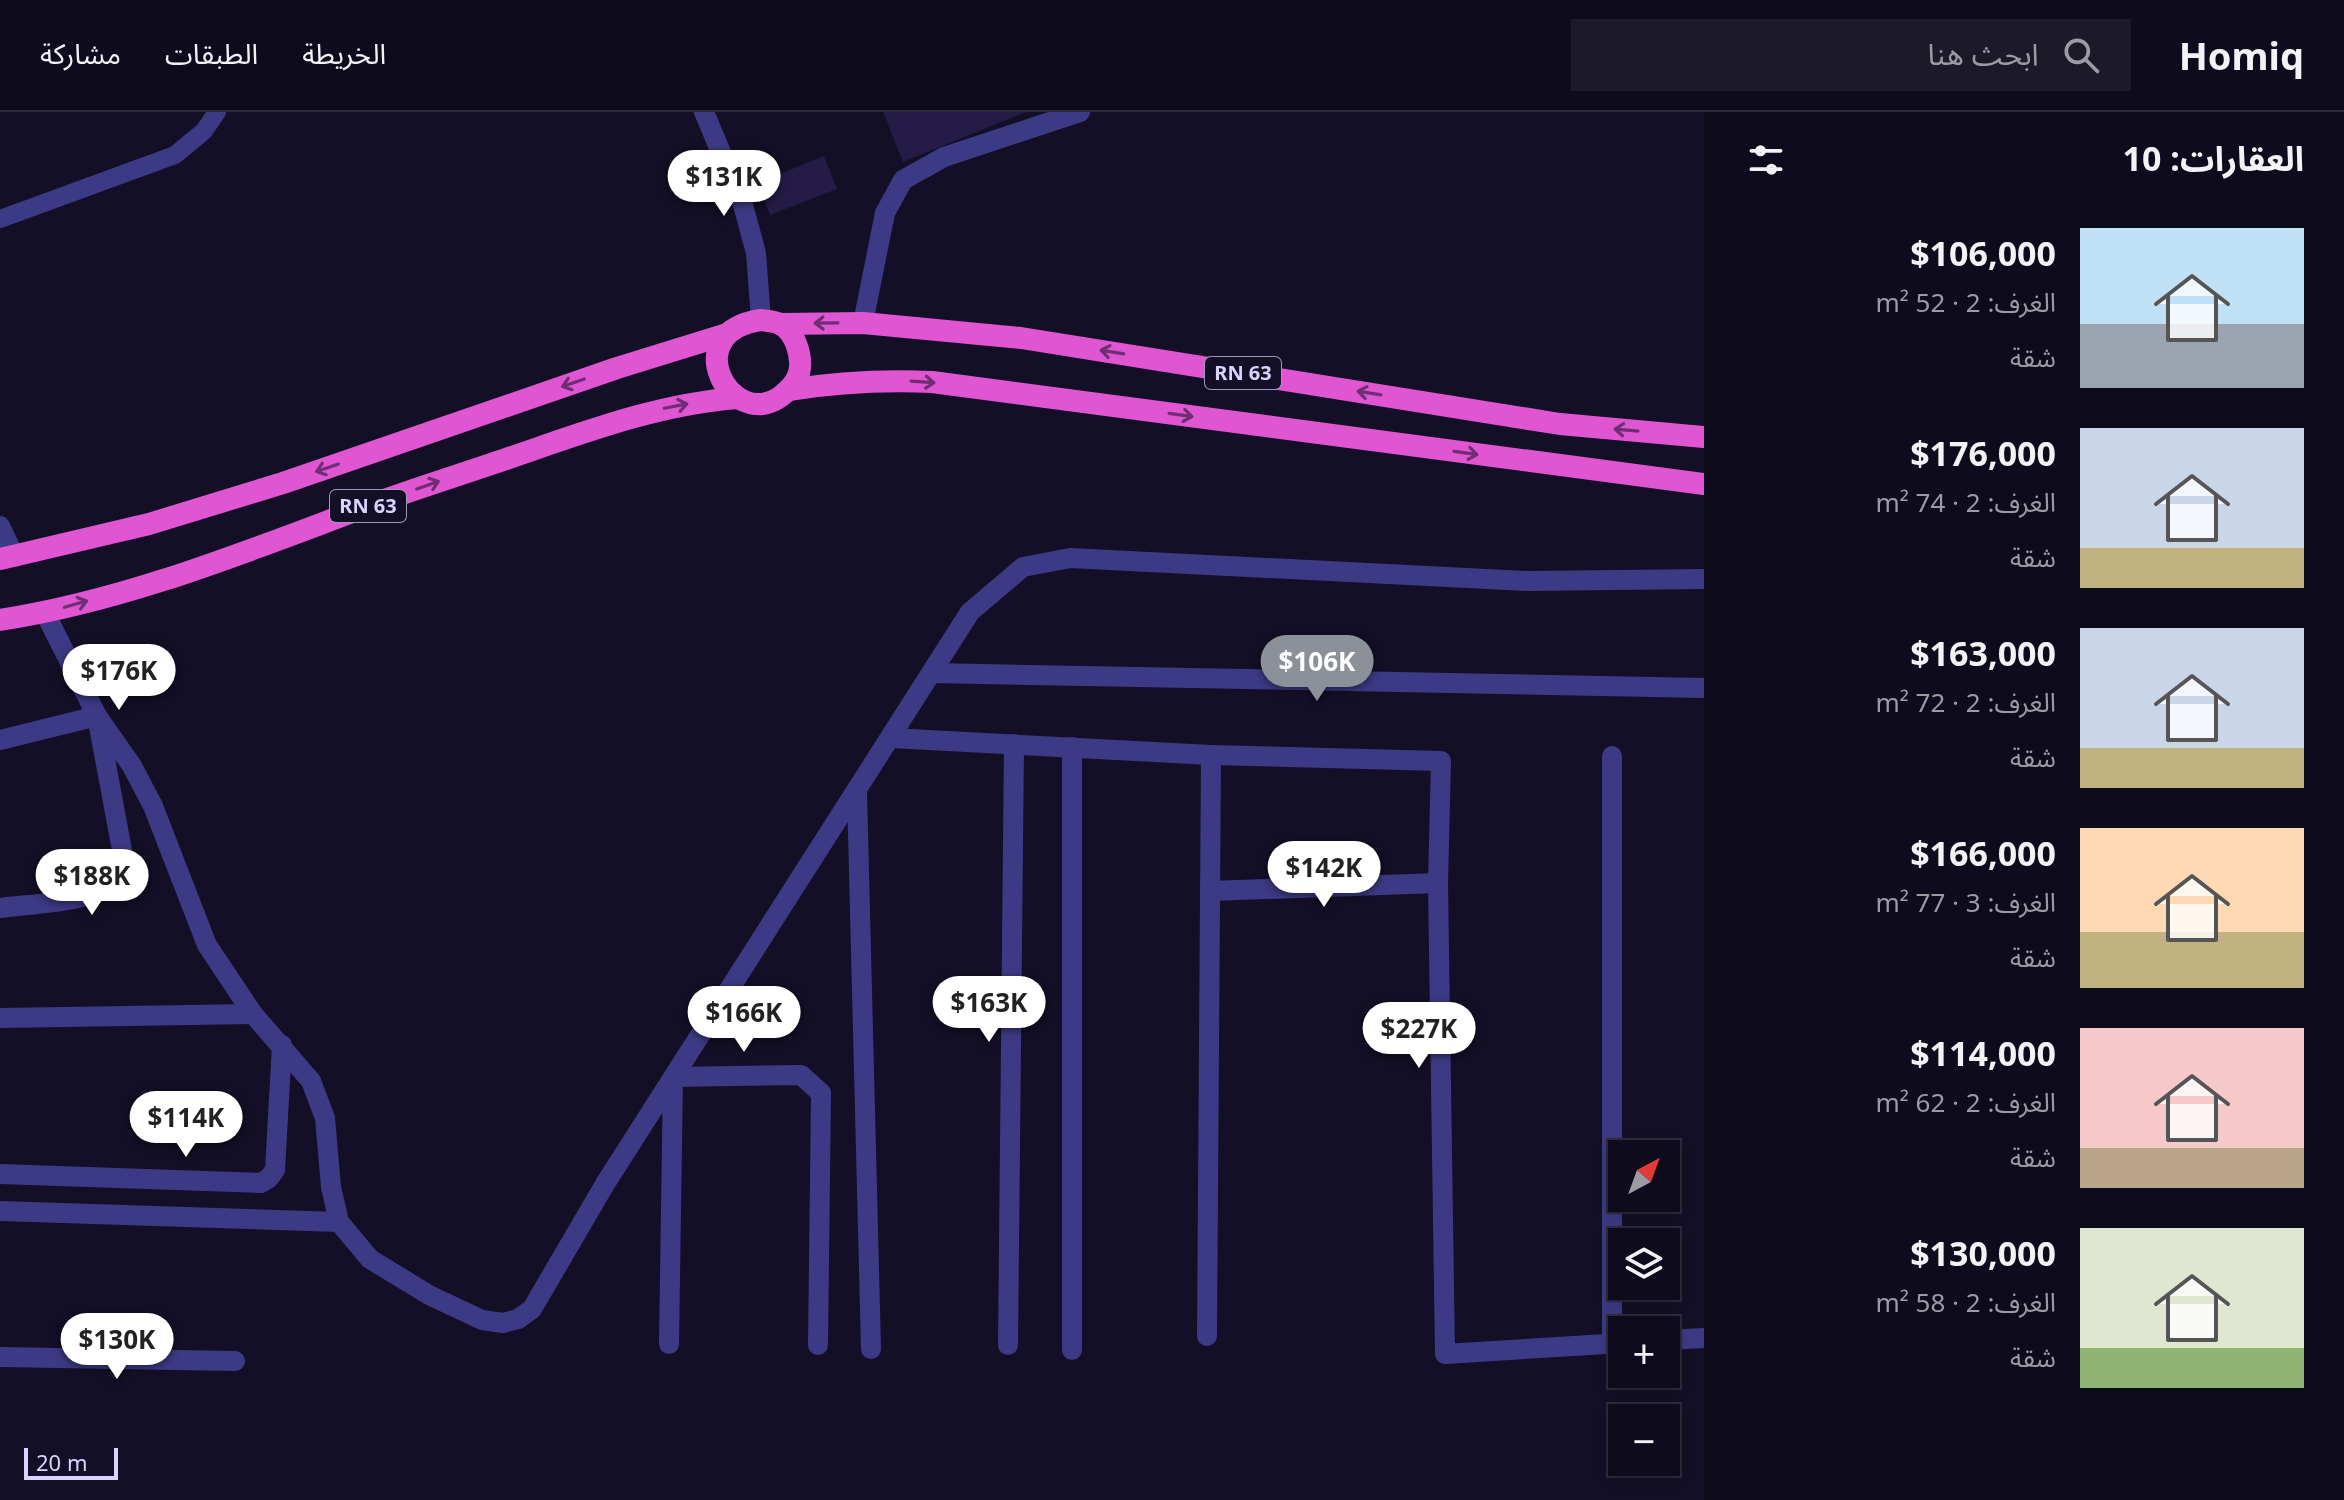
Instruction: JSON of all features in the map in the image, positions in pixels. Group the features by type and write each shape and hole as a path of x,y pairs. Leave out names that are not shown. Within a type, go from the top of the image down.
{"highway":[{"path":"771,322 793,338 800,355 799,374 790,390"},
{"name":"RN 63","path":"7,558 149,524 283,483 617,368 727,334 743,323 863,323 1021,338 1560,424 1704,437"},
{"path":"727,334 718,350 717,368 724,386 738,398"},
{"name":"RN 63","path":"0,620 45,613 209,566 373,504 621,420 673,406 738,398 756,404 774,401 790,390 839,382 882,379 932,382 1704,484"}],"street":[{"path":"704,112 743,205 771,322"},
{"path":"863,323 885,213 903,180 944,157 1080,112"},
{"path":"0,526 7,558"},
{"path":"45,613 97,716 132,766 153,806 207,945 253,1014 311,1081 325,1118 331,1187 339,1222 370,1259 429,1295 482,1320 503,1323 518,1319 532,1309 605,1184 970,612 1023,567 1070,558 1528,581 1704,579"},
{"path":"932,673 1704,688"},
{"path":"0,740 97,716"},
{"path":"0,908 94,894 110,884 120,868 122,850 97,716"},
{"path":"891,738 1211,755 1441,761 1438,883 1445,1354 1608,1344"},
{"path":"1008,1345 1014,744"},
{"path":"1072,747 1072,1350"},
{"path":"1207,1336 1211,755"},
{"path":"1612,756 1617,1316"},
{"path":"857,792 871,1349"},
{"path":"1210,891 1438,883"},
{"path":"0,1018 253,1014"},
{"path":"0,1174 261,1183 275,1170 282,1045"},
{"path":"673,1077 801,1075 821,1093 818,1345"},
{"path":"669,1344 673,1077"},
{"path":"0,1211 339,1222"},
{"path":"1680,1339 1704,1338"},
{"path":"0,1357 235,1361"}],"lane":[{"path":"0,219 175,155 204,131 217,112"}],"building":[{"path":"883,112 1026,112 903,162"},
{"path":"824,156 837,189 770,215 758,183"}]}
